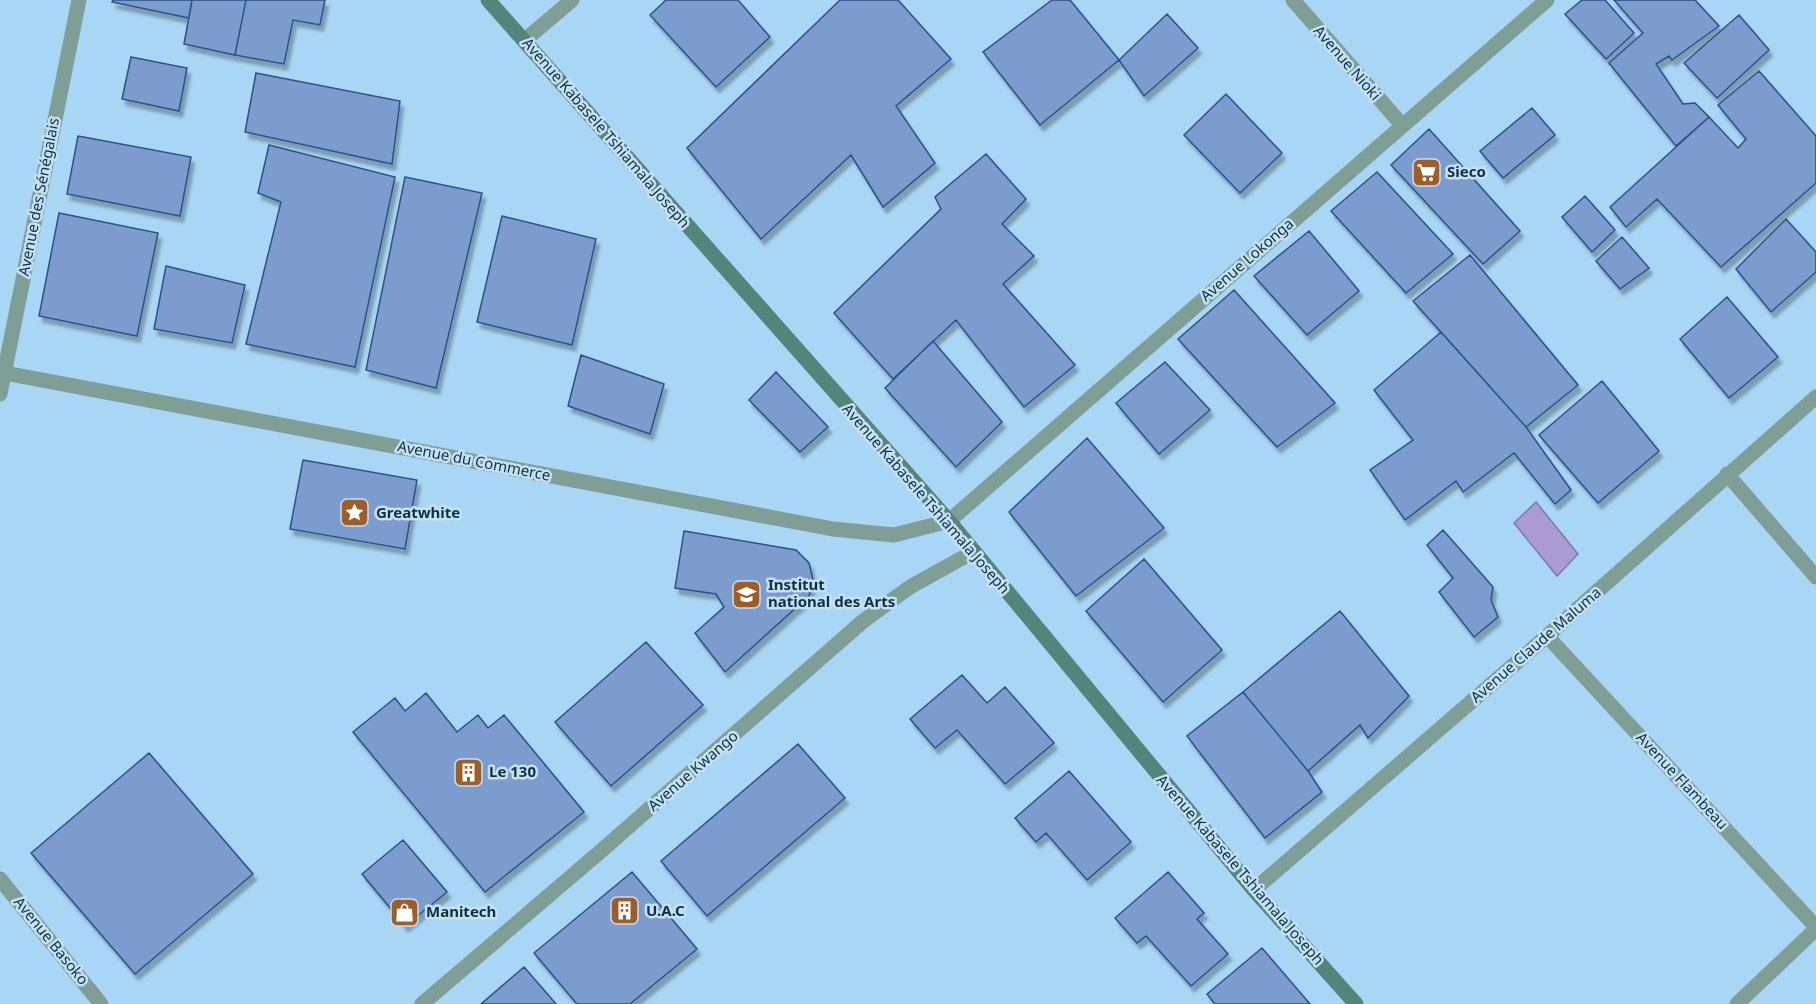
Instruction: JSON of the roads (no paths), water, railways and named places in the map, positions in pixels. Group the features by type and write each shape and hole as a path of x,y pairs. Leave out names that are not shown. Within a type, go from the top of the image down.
{"main road":[{"name":"Avenue Kabasele Tshiamala Joseph","path":"488,0 949,521 1254,890 1356,1004"}],"street":[{"name":"Avenue des Sénégalais","path":"0,394 2,372 79,0"},
{"path":"525,40 572,0"},
{"name":"Avenue Nioki","path":"1293,0 1402,125"},
{"name":"Avenue Lokonga","path":"949,521 1547,0"},
{"name":"Avenue du Commerce","path":"2,372 833,529 894,535 949,521"},
{"name":"Avenue Claude Maluma","path":"1254,890 1547,636 1816,397"},
{"path":"1727,474 1816,577"},
{"name":"Avenue Kwango","path":"422,1004 601,851 862,622 909,587 974,552"},
{"name":"Avenue Flambeau","path":"1547,636 1816,928"},
{"name":"Avenue Basoko","path":"0,879 101,1004"},
{"path":"1737,1004 1816,928"}],"place":[{"name":"Sieco","path":"1426,172"},
{"name":"Greatwhite","path":"355,513"},
{"name":"Institut national des Arts","path":"747,594"},
{"name":"Le 130","path":"468,772"},
{"name":"U.A.C","path":"625,911"},
{"name":"Manitech","path":"405,912"}]}
